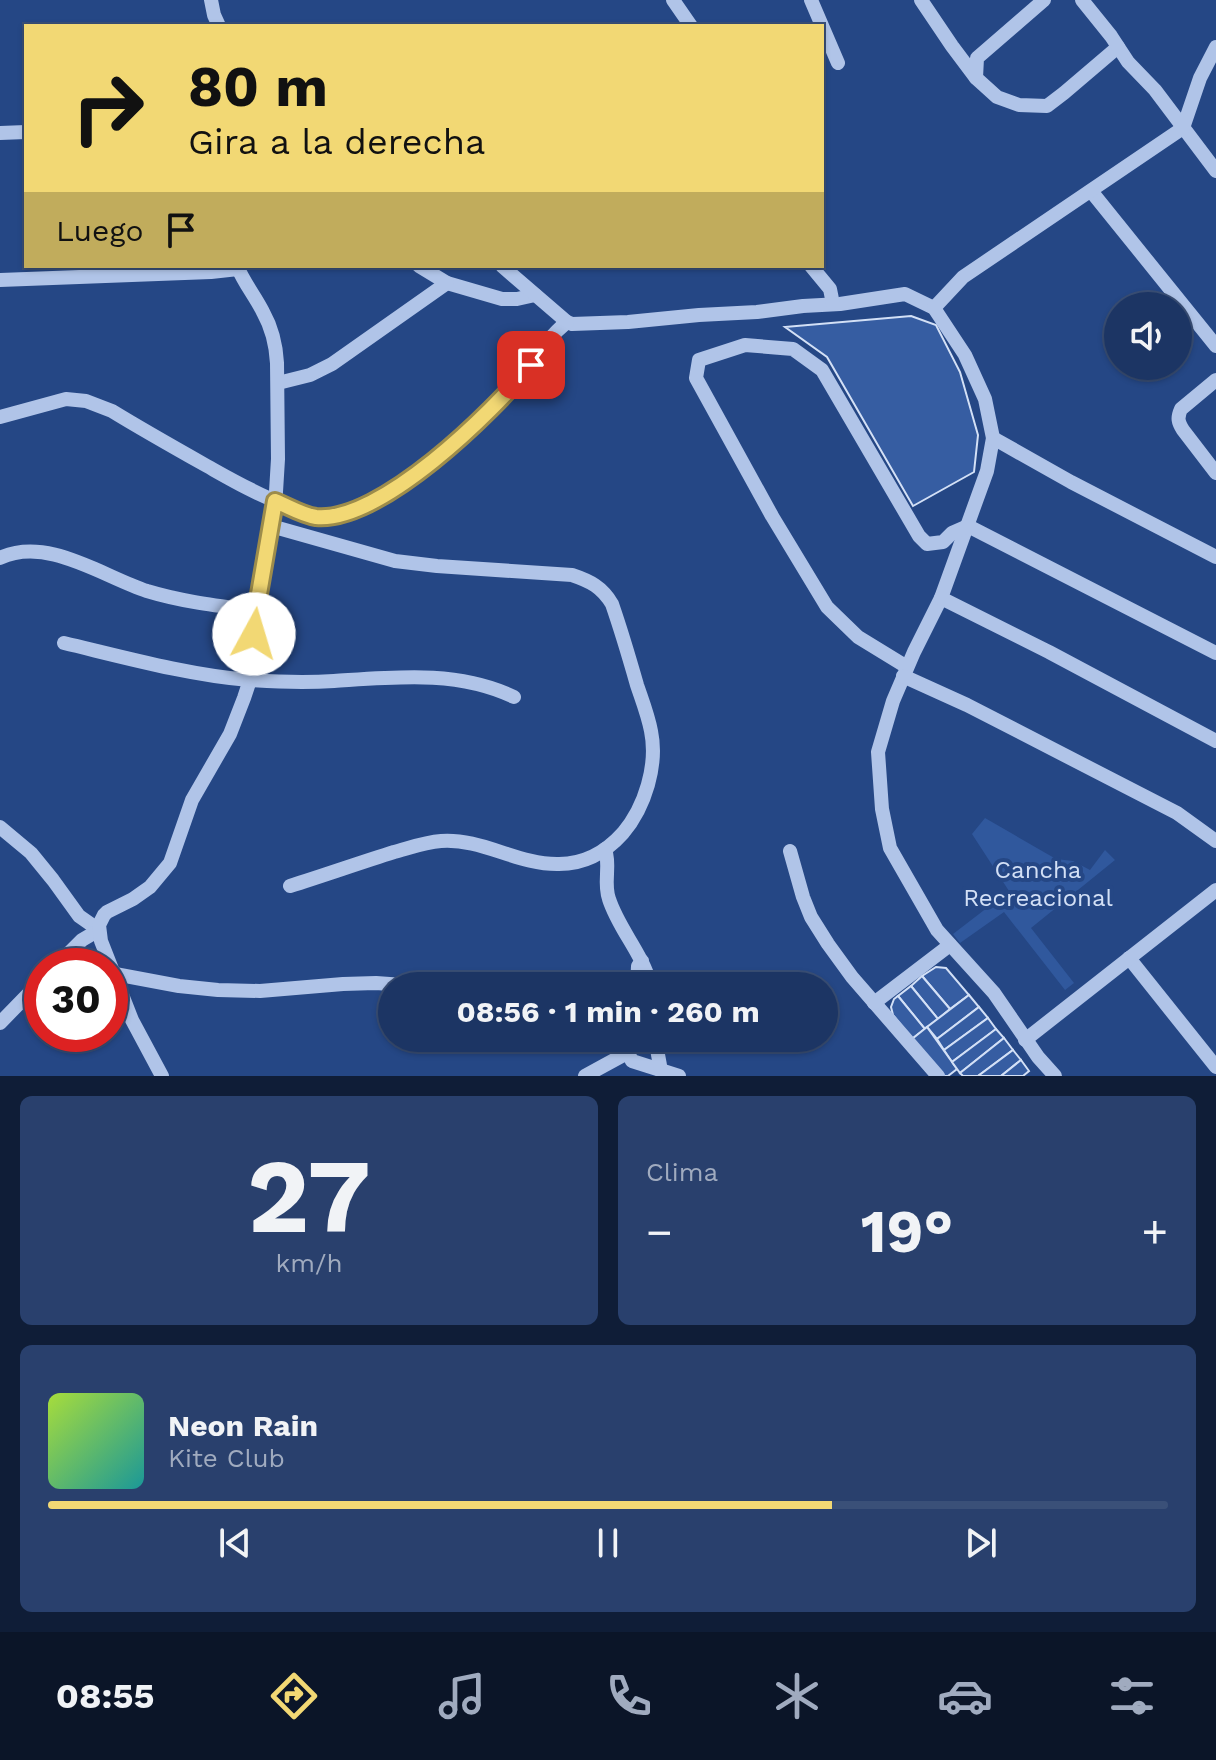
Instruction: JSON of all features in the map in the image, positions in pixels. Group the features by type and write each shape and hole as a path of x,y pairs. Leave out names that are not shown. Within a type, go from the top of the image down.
{"street":[{"path":"211,0 215,24"},
{"path":"673,0 690,24"},
{"path":"811,0 821,24"},
{"path":"921,0 976,78 997,97 1019,105 1047,106 1118,47"},
{"path":"976,78 977,58 1044,0"},
{"path":"1082,0 1216,171"},
{"path":"824,30 838,63"},
{"path":"934,308 963,277 1183,128 1197,86 1216,47"},
{"path":"0,133 24,132"},
{"path":"1091,191 1216,346"},
{"path":"0,280 211,272 232,268"},
{"path":"104,948 99,930 107,912 142,894 170,863 192,800 230,734 250,680 257,611 275,501 278,383 272,334 262,309 238,268"},
{"path":"422,268 447,283 502,299 535,295"},
{"path":"504,268 572,324 833,304 905,294 934,308 965,355 985,399 993,438 987,471 941,598 893,701 878,752 882,809 890,848 937,930 994,993 1025,1040 1055,1076"},
{"path":"813,268 830,289 833,304"},
{"path":"278,383 310,375 332,364 447,283"},
{"path":"0,417 66,399 95,403 229,480 315,517 338,514 398,487 459,439 510,392 545,343 567,322"},
{"path":"968,526 952,533 943,542 927,544 919,536 822,370 793,349 745,345 699,360 696,378 772,516 827,607 858,637 905,672 1177,813 1216,841"},
{"path":"1216,380 1178,415 1178,423 1216,473"},
{"path":"993,438 1216,557"},
{"path":"271,526 395,561 572,575 587,580 599,588 612,604 653,745 651,768 641,804 628,827 605,849 580,861 547,864 473,843 434,841 290,886"},
{"path":"968,526 1216,653"},
{"path":"0,558 12,552 42,551 147,591 201,604 257,611"},
{"path":"941,598 1216,741"},
{"path":"64,643 184,670 250,680 332,681 389,676 451,679 496,688 514,697"},
{"path":"0,827 31,853 79,916 99,930"},
{"path":"605,849 608,898 646,972"},
{"path":"790,851 811,917 828,944 874,1003 938,1076"},
{"path":"1025,1040 1216,890"},
{"path":"74,948 99,930"},
{"path":"874,1003 950,945"},
{"path":"1129,958 1216,1067"},
{"path":"638,972 642,961"},
{"path":"128,976 218,990 260,991 378,983"},
{"path":"0,1023 24,998"},
{"path":"128,1009 162,1076"},
{"path":"585,1076 619,1052"},
{"path":"631,1052 636,1064 679,1076"},
{"path":"658,1052 661,1071"}],"green space":[{"name":"Cancha Recreacional","path":"985,818 1056,859 1073,861 1090,870 1105,850 1115,860 1031,928 1074,983 1065,990 1004,912 960,943 953,934 1009,891 972,834"}],"building":[{"path":"911,316 936,325 960,372 978,435 974,472 913,506 827,357 785,327"},
{"path":"936,967 946,968 969,995 950,1009 922,976"},
{"path":"922,976 950,1009 938,1019 911,986"},
{"path":"911,986 938,1019 925,1029 898,996"},
{"path":"969,995 979,1007 937,1039 927,1027"},
{"path":"898,996 925,1029 912,1039 893,1015 891,1007"},
{"path":"979,1007 988,1018 944,1050 937,1039"},
{"path":"988,1018 996,1029 952,1062 944,1050"},
{"path":"927,1027 957,1069 948,1076 944,1076 912,1039"},
{"path":"996,1029 1004,1038 960,1073 952,1062"},
{"path":"1004,1038 1013,1050 978,1076 963,1076 960,1073"},
{"path":"1013,1050 1021,1060 1001,1076 978,1076"},
{"path":"1021,1060 1029,1071 1023,1076 1001,1076"}],"route":[{"path":"254,634 275,501 315,517 338,514 384,495 459,439 510,392 531,365"}]}
